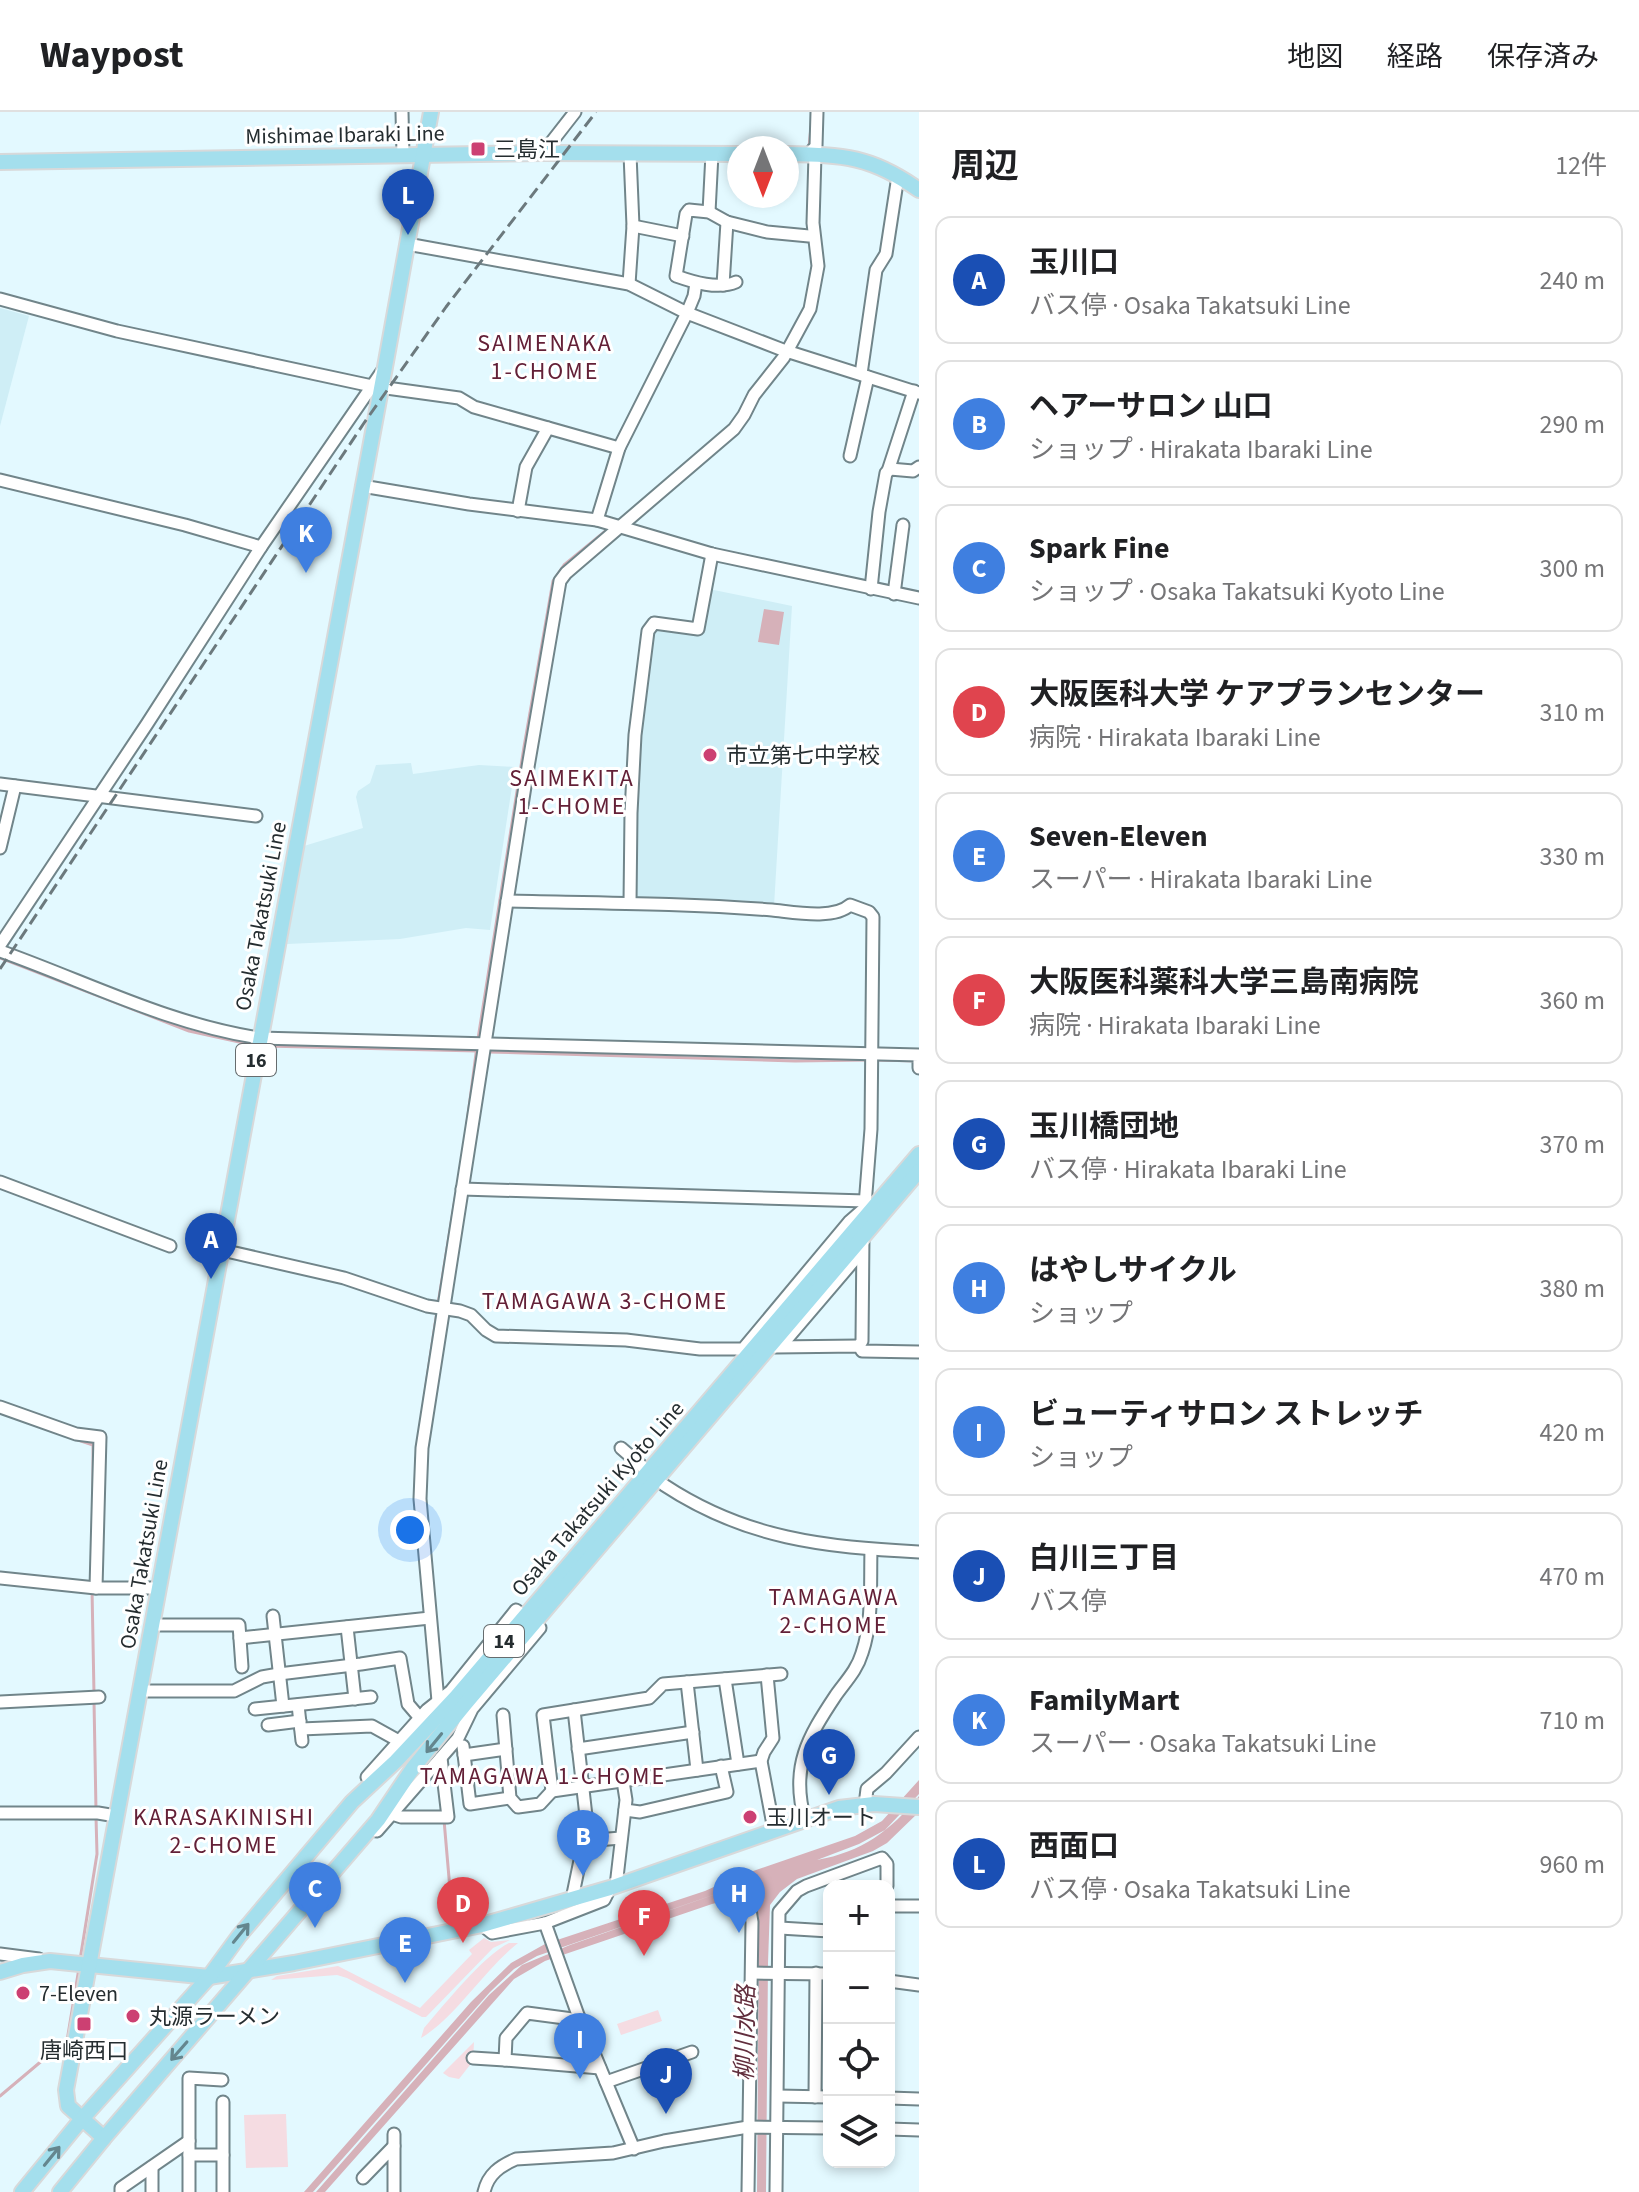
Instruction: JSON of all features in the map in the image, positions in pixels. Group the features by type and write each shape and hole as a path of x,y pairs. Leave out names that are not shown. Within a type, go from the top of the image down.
{"main road":[{"name":"Osaka Takatsuki Line","path":"104,2138 68,2106 66,2090 362,486 376,387 385,367 431,112"},
{"name":"Mishimae Ibaraki Line","path":"0,162 543,153 727,154"},
{"path":"799,154 868,161 919,190"},
{"name":"Osaka Takatsuki Kyoto Line","path":"22,2192 81,2120 209,1977 239,1936 352,1802 396,1761 456,1697 865,1210 919,1154"},
{"name":"Osaka Takatsuki Kyoto Line","path":"60,2192 378,1820 413,1768 466,1703 862,1244 919,1171"},
{"path":"0,1972 50,1961 209,1977 294,1963 482,1925 613,1887 839,1808 865,1805 919,1807"}],"street":[{"path":"402,112 403,155"},
{"path":"543,153 575,112"},
{"path":"438,1701 420,1468 507,901 560,581 734,429 754,395 787,351 810,309 817,272 812,155 816,146 817,112"},
{"path":"629,284 633,226 630,154"},
{"path":"709,212 712,154"},
{"path":"850,456 865,376 876,270 886,254 898,176"},
{"path":"736,282 728,286 696,283 676,276 689,210 709,212 727,222 767,232 809,236"},
{"path":"723,285 727,222"},
{"path":"633,226 683,236"},
{"path":"407,244 629,284 687,313 787,351 916,392 886,473 871,589"},
{"path":"597,520 619,448 687,313 696,283"},
{"path":"0,299 117,331 376,387 459,398 474,407 619,448"},
{"path":"376,387 261,547 0,948 179,1020 259,1038 919,1055 919,1068"},
{"path":"518,511 526,467 548,428"},
{"path":"888,471 913,471 919,467"},
{"path":"0,480 185,525 261,547"},
{"path":"362,486 518,511 597,520 712,554 919,598"},
{"path":"894,594 903,525"},
{"path":"630,903 635,735 648,631 654,623 698,629 712,554"},
{"path":"0,784 256,816"},
{"path":"0,848 15,786"},
{"path":"507,901 714,906 814,914 844,910 850,905 869,912 873,917 871,1129 862,1244 862,1341 859,1346"},
{"path":"0,1182 170,1246"},
{"path":"462,1189 865,1210"},
{"path":"222,1250 344,1278 427,1306 471,1315 496,1336 626,1340 700,1349 743,1349 849,1222 865,1210"},
{"path":"859,1346 778,1346 862,1244"},
{"path":"859,1346 862,1351 919,1352"},
{"path":"0,1407 76,1434 100,1437 96,1588"},
{"path":"621,1448 644,1468"},
{"path":"664,1485 710,1513 745,1526 805,1541 871,1550 919,1552"},
{"path":"805,1820 799,1791 801,1760 814,1731 856,1669 862,1655 867,1632 871,1550"},
{"path":"0,1578 96,1588 159,1588"},
{"path":"367,1777 420,1718 451,1691 516,1610 520,1613"},
{"path":"273,1616 283,1706"},
{"path":"240,1638 430,1618"},
{"path":"152,1625 239,1625 242,1667"},
{"path":"348,1854 377,1831 458,1738 472,1709 540,1628 537,1626"},
{"path":"347,1627 355,1699"},
{"path":"140,1691 234,1691 262,1677 400,1658 408,1704 420,1718"},
{"path":"552,1791 543,1715 649,1698 663,1684 781,1674"},
{"path":"767,1675 773,1738 761,1761 774,1830"},
{"path":"725,1679 738,1764"},
{"path":"687,1682 697,1770"},
{"path":"0,1702 99,1697"},
{"path":"255,1709 371,1697"},
{"path":"298,1705 301,1730"},
{"path":"574,1710 586,1816"},
{"path":"503,1715 510,1798 518,1807 540,1804 552,1791 761,1761"},
{"path":"268,1725 301,1730 372,1726 399,1741"},
{"path":"578,1749 693,1732"},
{"path":"865,1805 867,1789 919,1737"},
{"path":"506,1749 464,1750 470,1804 510,1798"},
{"path":"392,1814 401,1817 448,1817 441,1758"},
{"path":"625,1810 640,1812 727,1792 721,1766"},
{"path":"482,1925 492,1933 546,1928 604,1900 613,1887 621,1838 626,1800 623,1781"},
{"path":"0,1813 116,1816"},
{"path":"572,1899 584,1841 621,1838"},
{"path":"776,2192 779,1912 797,1891 806,1886 882,1858 887,1864 887,1880"},
{"path":"748,2192 755,1973 749,1903"},
{"path":"895,1906 919,1906"},
{"path":"546,1928 580,2020 634,2149"},
{"path":"780,1928 823,1931"},
{"path":"0,1954 50,1961"},
{"path":"755,1973 823,1974 815,2097"},
{"path":"895,1982 919,1985"},
{"path":"505,2060 506,2038 527,2013 580,2020"},
{"path":"606,2082 692,2052"},
{"path":"473,2058 600,2068"},
{"path":"189,2192 189,2078 222,2080"},
{"path":"778,2096 823,2097"},
{"path":"895,2098 919,2099"},
{"path":"223,2102 223,2192"},
{"path":"484,2192 492,2174 516,2159 613,2153 748,2127 823,2128"},
{"path":"895,2129 919,2130"},
{"path":"363,2178 394,2140 394,2192"},
{"path":"121,2192 121,2188 189,2141"},
{"path":"189,2155 223,2155"},
{"path":"152,2167 152,2192"}],"shaded area":[{"path":"0,308 29,316 0,426"},
{"name":"市立第七中学校","path":"709,589 792,606 774,906 633,901 638,743 651,632 658,626 702,633"},
{"path":"764,609 784,612 779,645 758,642"},
{"path":"411,763 413,774 479,765 515,767 490,930 466,928 400,939 287,944 304,846 363,828 356,797 358,791 370,783 376,765"},
{"path":"919,1780 919,1794 885,1830 817,1860 848,1852 874,1838 886,1830 897,1820 919,1796 919,1812 887,1843 797,1879 780,1892 770,1905 766,2192 757,2192 759,1919 754,1893 712,1904 545,1961 514,1979 325,2192 316,2192 489,1995 522,1965 739,1886 537,1956 514,1969 490,1992 313,2192 304,2192 471,2002 511,1963 545,1944 705,1891 736,1877 855,1836 882,1821"},
{"path":"484,1938 491,1942 510,1940 493,1948 426,2017 337,1975 271,1980 277,1976 338,1966 420,2008 472,1954 469,1950"},
{"path":"509,1943 518,1943 446,2018 421,2038 424,2028 464,1982"},
{"path":"658,2010 662,2021 621,2035 617,2024"},
{"path":"474,2042 473,2061 459,2079 443,2073"},
{"path":"286,2114 288,2167 246,2168 244,2115"}],"waterway":[{"path":"809,147 811,127"},
{"path":"478,1039 553,581 564,565 608,529"},
{"path":"0,958 189,1031 253,1045"},
{"path":"265,1046 477,1051"},
{"path":"464,1146 477,1046"},
{"path":"489,1052 795,1061 869,1060"},
{"path":"876,1060 917,1061"},
{"path":"438,1304 456,1193"},
{"path":"424,1399 437,1311"},
{"path":"78,1440 93,1445 93,1510"},
{"path":"415,1490 416,1458"},
{"path":"92,1589 94,1694"},
{"path":"94,1701 96,1810"},
{"path":"80,1960 97,1854 96,1817"},
{"path":"444,1820 453,1924"},
{"path":"0,2096 44,2059 65,2053 79,1968"}],"railway":[{"path":"0,969 364,423 446,307 596,112"}],"place":[{"name":"三島江","path":"478,149"},
{"name":"西面口","path":"408,235"},
{"name":"FamilyMart","path":"306,573"},
{"name":"市立第七中学校","path":"710,755"},
{"name":"玉川口","path":"211,1279"},
{"name":"玉川橋団地","path":"829,1795"},
{"name":"玉川オート","path":"750,1817"},
{"name":"ヘアーサロン 山口","path":"583,1876"},
{"name":"Spark Fine","path":"315,1928"},
{"name":"はやしサイクル","path":"739,1933"},
{"name":"大阪医科大学 ケアプランセンター","path":"463,1943"},
{"name":"大阪医科薬科大学三島南病院","path":"644,1956"},
{"name":"Seven-Eleven","path":"405,1983"},
{"name":"7-Eleven","path":"23,1993"},
{"name":"丸源ラーメン","path":"133,2016"},
{"name":"唐崎西口","path":"84,2024"},
{"name":"ビューティサロン ストレッチ","path":"580,2079"},
{"name":"白川三丁目","path":"666,2114"}],"district":[{"name":"SAIMENAKA 1-CHOME","path":"545,357"},
{"name":"SAIMEKITA 1-CHOME","path":"572,792"},
{"name":"TAMAGAWA 3-CHOME","path":"605,1301"},
{"name":"TAMAGAWA 2-CHOME","path":"834,1611"},
{"name":"TAMAGAWA 1-CHOME","path":"543,1776"},
{"name":"KARASAKINISHI 2-CHOME","path":"224,1831"}],"water label":[{"name":"柳川水路","path":"745,2033"}]}
